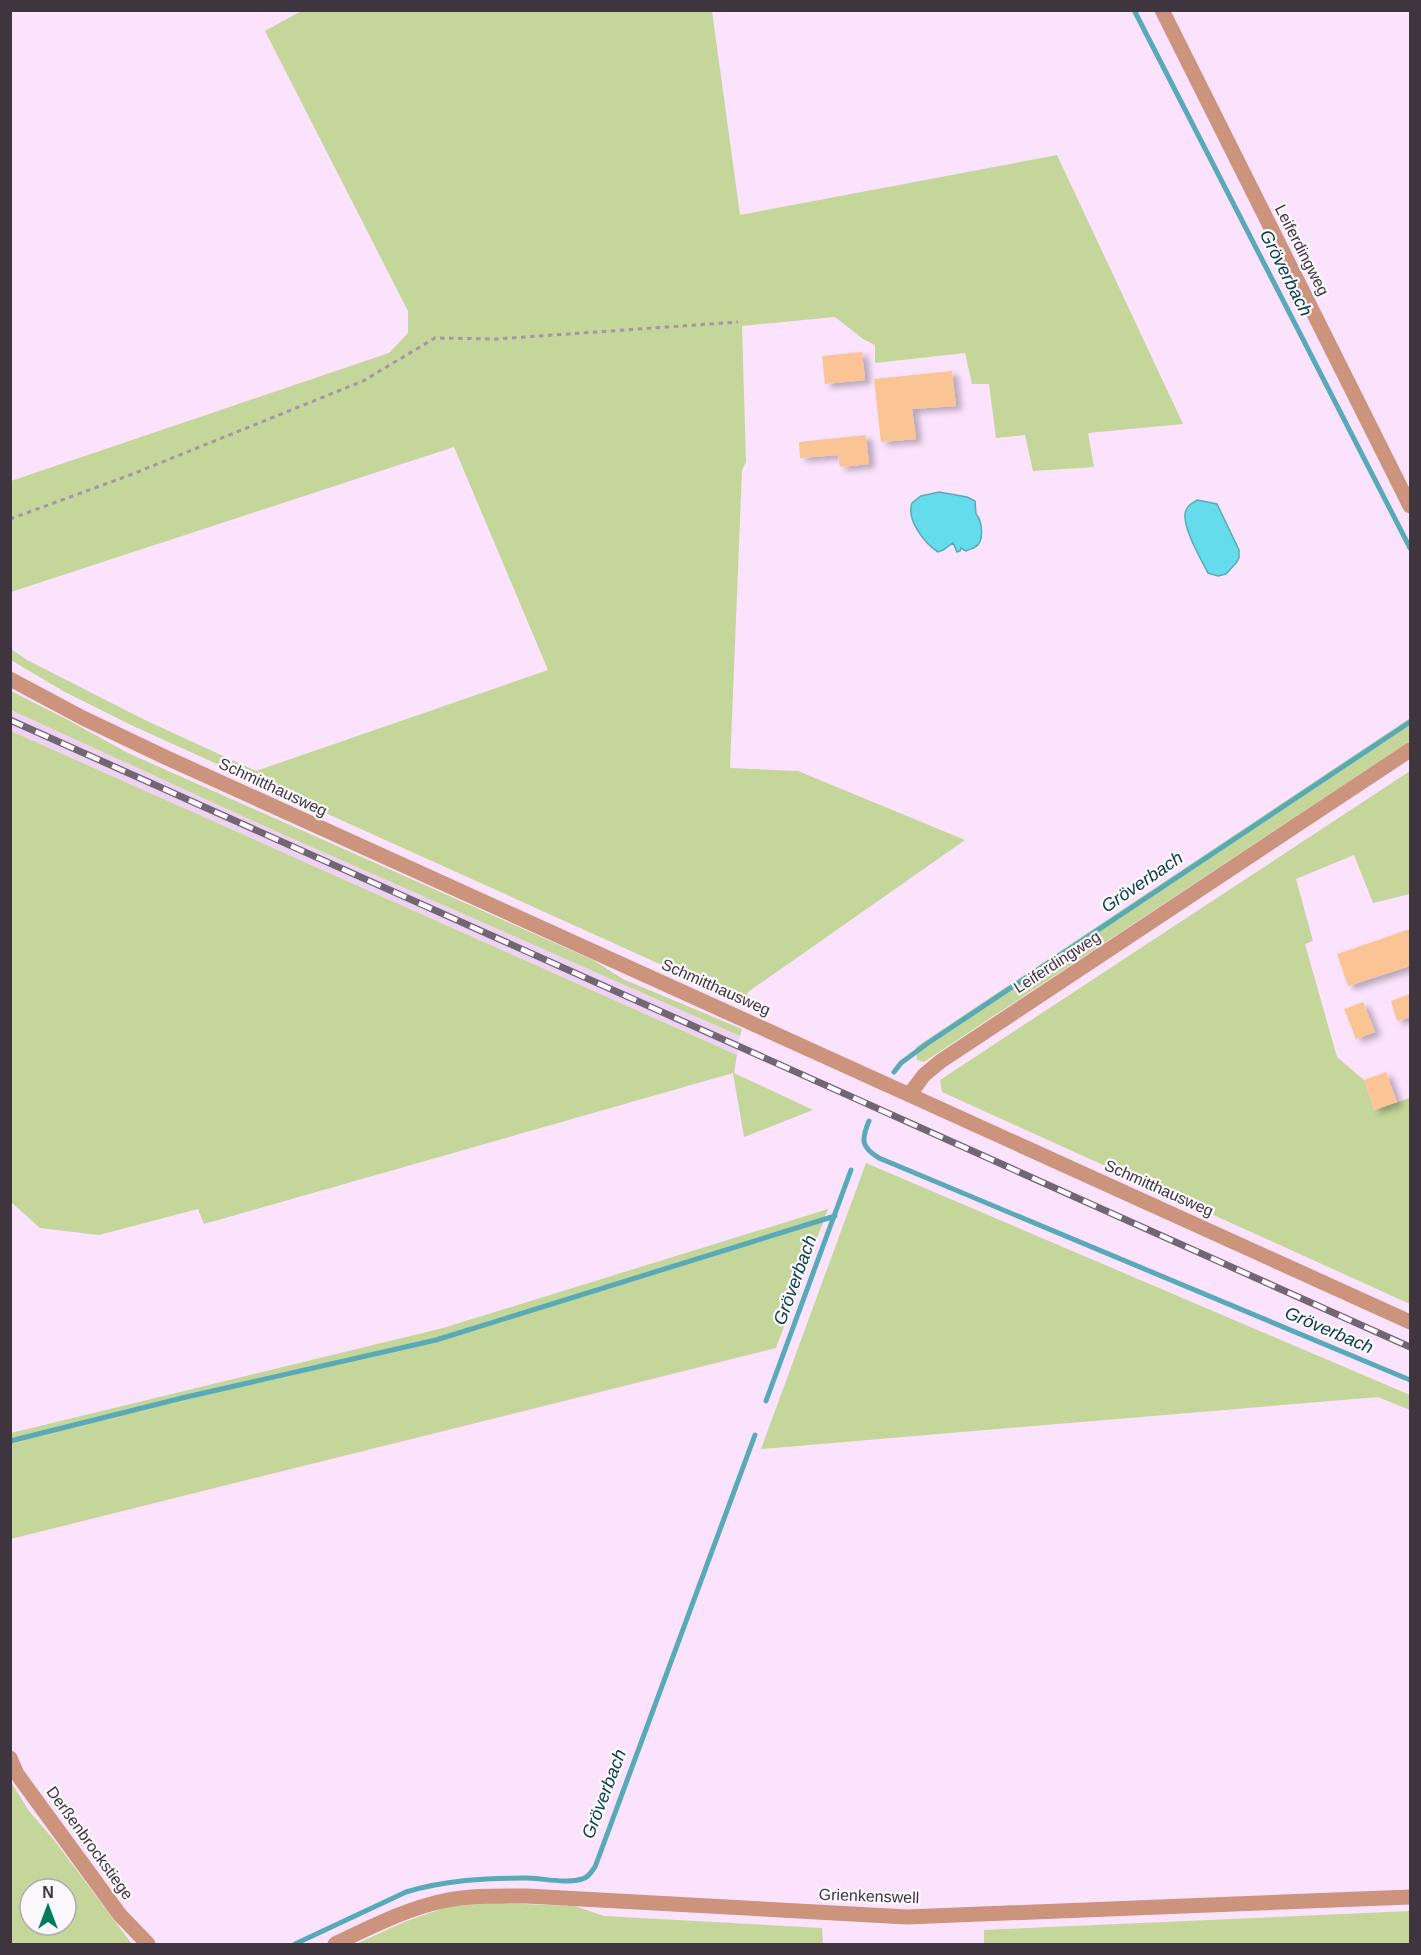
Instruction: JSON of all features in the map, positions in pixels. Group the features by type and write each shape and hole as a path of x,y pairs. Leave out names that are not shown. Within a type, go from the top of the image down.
{"street":[{"name":"Leiferdingweg","path":"1162,10 1410,506"},
{"name":"Schmitthausweg","path":"10,679 158,754 1410,1322"},
{"name":"Leiferdingweg","path":"910,1094 924,1075 941,1061 1410,750"},
{"name":"Derßenbrockstiege","path":"10,1758 17,1774 114,1906 148,1944"},
{"name":"Grienkenswell","path":"335,1944 398,1915 431,1904 457,1898 485,1896 527,1896 907,1917 1410,1897"}],"path":[{"path":"10,519 130,475 363,381 435,338 497,339 738,322"}],"shaded area":[{"path":"11,710 271,829 740,1036 737,1055 11,731"}],"green space":[{"path":"303,10 712,11 740,215 1057,155 1183,424 1088,433 1094,467 1033,471 1025,435 996,438 989,384 972,384 965,353 875,363 875,345 863,339 835,317 742,326 746,462 742,470 730,768 798,771 965,840 748,992 746,1003 133,726 63,691 11,660 11,649 27,660 147,721 256,771 548,670 454,447 11,592 11,481 389,353 408,333 408,311 265,31"},
{"path":"11,691 128,753 593,960 623,979 742,1029 740,1036 271,829 11,710"},
{"path":"1410,718 1410,741 924,1062 917,1060 916,1047"},
{"path":"11,731 737,1055 734,1073 813,1110 744,1137 733,1073 204,1224 198,1209 99,1235 40,1228 11,1202"},
{"path":"1410,771 1410,894 1373,903 1354,855 1296,879 1313,941 1305,944 1337,1057 1364,1080 1374,1110 1410,1098 1410,1304 942,1092 940,1080"},
{"path":"866,1163 1410,1395 1410,1410 1378,1397 761,1449"},
{"path":"828,1209 776,1348 11,1539 11,1433 443,1328"},
{"path":"11,1782 29,1811 54,1840 132,1944 11,1944"},
{"path":"498,1903 575,1906 604,1916 822,1928 823,1944 356,1944 404,1922 450,1906"},
{"path":"1410,1911 1410,1944 984,1944 984,1930"}],"water":[{"path":"939,492 967,497 975,501 981,536 974,548 966,551 961,548 957,552 953,543 938,552 927,543 918,530 912,516 912,503 921,496"},
{"path":"1197,500 1217,504 1239,550 1239,558 1226,574 1218,576 1208,573 1188,532 1186,510"}],"building":[{"path":"862,352 865,380 825,384 822,356"},
{"path":"952,371 956,406 912,409 916,439 881,442 874,379"},
{"path":"866,435 869,464 840,467 838,455 800,458 799,442"},
{"path":"1410,929 1410,966 1348,986 1337,954"},
{"path":"1410,994 1410,1017 1397,1021 1391,1001"},
{"path":"1363,1002 1375,1032 1356,1039 1344,1009"},
{"path":"1386,1072 1397,1102 1374,1110 1364,1080"}],"waterway":[{"name":"Gröverbach","path":"1134,10 1410,548"},
{"name":"Gröverbach","path":"894,1072 901,1063 928,1043 1410,722"},
{"name":"Gröverbach","path":"869,1121 864,1142 869,1150 879,1158 1410,1380"},
{"name":"Gröverbach","path":"766,1401 851,1170"},
{"path":"10,1441 182,1398 436,1340 835,1216"},
{"name":"Gröverbach","path":"295,1944 406,1892 421,1888 466,1880 526,1878 569,1881 584,1878 589,1874 595,1867 755,1435"}],"railway":[{"path":"10,720 1410,1347"}]}
